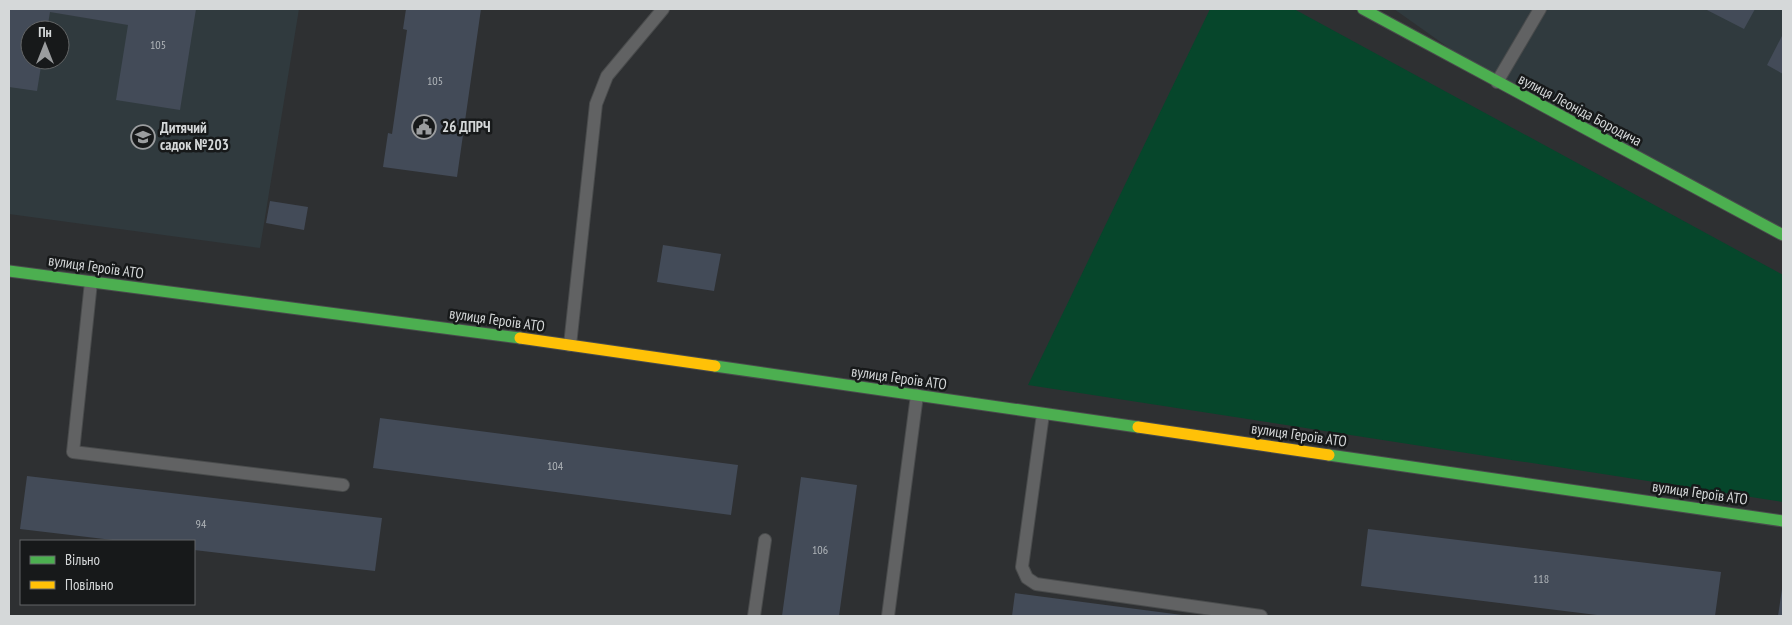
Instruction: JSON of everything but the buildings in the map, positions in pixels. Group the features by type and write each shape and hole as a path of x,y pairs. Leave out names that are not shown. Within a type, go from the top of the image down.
{"street":[{"name":"вулиця Леоніда Бородича","path":"1363,9 1783,235"},
{"name":"вулиця Героїв АТО","path":"9,271 570,345 1783,521"}],"lane":[{"path":"570,345 596,104 607,76 663,9"},
{"path":"1496,82 1540,9"},
{"path":"90,282 73,452 343,485"},
{"path":"888,616 917,395"},
{"path":"1043,414 1022,568 1027,578 1036,584 1261,616"},
{"path":"754,616 764,540"}],"shaded area":[{"name":"Дитячий садок №203","path":"9,9 299,9 260,248 9,214"},
{"path":"1394,9 1783,9 1783,235 1497,82"}],"green space":[{"path":"1210,9 1294,9 1783,275 1783,502 1028,385"}],"traffic: fast":[{"path":"1363,9 1783,235"},
{"path":"9,271 520,338"},
{"path":"715,366 1138,427"},
{"path":"1329,455 1783,521"}],"traffic: slow":[{"path":"520,338 715,366"},
{"path":"1138,427 1329,455"}],"place":[{"name":"26 ДПРЧ","path":"424,127"},
{"name":"Дитячий садок №203","path":"143,137"}]}
